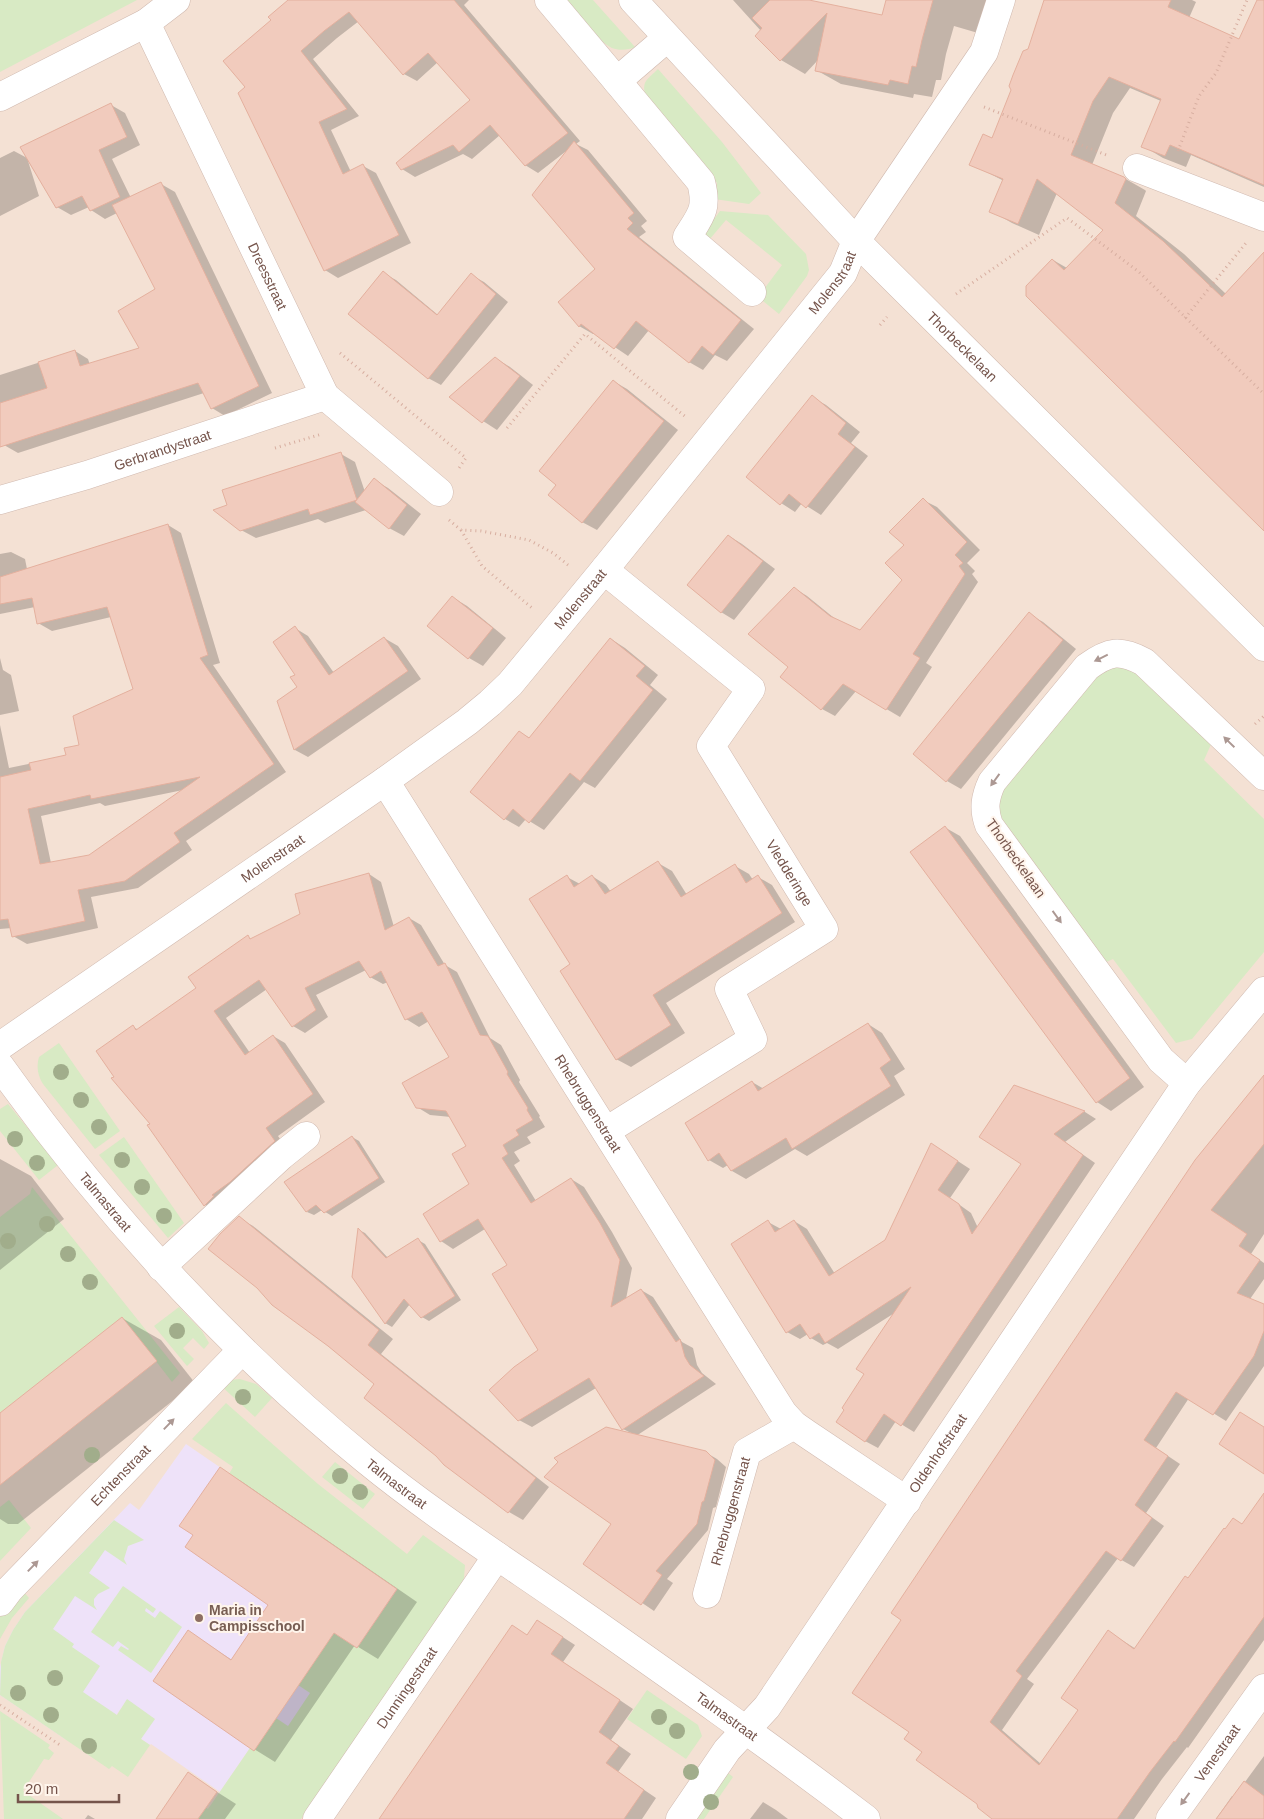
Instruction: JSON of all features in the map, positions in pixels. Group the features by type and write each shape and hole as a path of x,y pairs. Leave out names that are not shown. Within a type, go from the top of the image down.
{"street":[{"path":"0,97 146,23 176,0"},
{"path":"548,0 701,182 705,197 703,211 687,237 752,292"},
{"name":"Thorbeckelaan","path":"633,0 856,241 1264,647"},
{"name":"Molenstraat","path":"0,1046 385,781 467,722 510,684 843,273 856,241 984,52 1000,0"},
{"name":"Dreesstraat","path":"146,23 325,396 438,492"},
{"path":"617,81 667,38"},
{"path":"1138,168 1264,217"},
{"name":"Gerbrandystraat","path":"0,500 87,475 325,396"},
{"name":"Vledderinge","path":"604,570 751,689 711,746 824,929 729,989 753,1039 606,1132"},
{"name":"Thorbeckelaan","path":"1187,1083 1161,1060 990,825 986,815 986,794 992,782 1087,667 1098,659 1112,653 1130,654 1144,662 1264,776"},
{"name":"Rhebruggenstraat","path":"385,781 783,1413 794,1425 907,1501"},
{"path":"1187,1083 1264,991"},
{"name":"Talmastraat","path":"0,1066 102,1199 162,1267 242,1350 286,1391 367,1461 497,1556 746,1729 866,1819"},
{"name":"Oldenhofstraat","path":"680,1819 726,1750 767,1707 1187,1083"},
{"path":"162,1267 281,1156 306,1136"},
{"name":"Echtenstraat","path":"0,1602 9,1590 242,1350"},
{"name":"Rhebruggenstraat","path":"707,1594 747,1452 794,1425"},
{"name":"Dunningestraat","path":"317,1819 497,1556"},
{"name":"Venestraat","path":"1170,1819 1264,1688"}],"path":[{"path":"1166,179 1199,96 1216,73 1247,0"},
{"path":"976,104 1138,168"},
{"path":"956,294 1067,218 1139,272 1264,394"},
{"path":"1185,318 1246,242"},
{"path":"507,428 585,334 711,438"},
{"path":"338,351 466,458 430,503 460,530 482,566 534,609"},
{"path":"273,449 329,431"},
{"path":"460,530 481,530 529,540 553,553 570,566"},
{"path":"0,1705 60,1745"}],"shaded area":[{"path":"0,0 1264,0 1264,1819 0,1819"},
{"name":"Maria in Campisschool","path":"186,1444 397,1589 357,1648 332,1708 250,1748 220,1792 141,1739 127,1700 113,1720 65,1739 0,1695 0,1667 5,1646 25,1612 130,1503 139,1510"}],"green space":[{"path":"0,0 137,0 0,72"},
{"path":"567,0 593,0 635,47 618,50 606,44 594,33"},
{"path":"658,69 722,142 761,193 749,204 714,199 717,183 646,97 644,87 646,81"},
{"path":"720,211 768,215 806,254 809,270 807,276 779,314 758,297 782,265 726,220 709,240 703,234"},
{"path":"1122,660 1213,740 1204,760 1264,819 1264,952 1192,1039 1176,1043 1113,959 1102,964 1000,824 993,803 1095,670"},
{"path":"59,1043 120,1131 95,1149 40,1078 38,1071 39,1057"},
{"path":"8,1104 58,1165 39,1180 0,1131 0,1109"},
{"path":"124,1137 184,1223 168,1238 99,1155"},
{"path":"32,1187 180,1373 172,1382 122,1317 0,1413 0,1217 30,1194"},
{"path":"179,1307 202,1331 209,1343 204,1349 193,1338 183,1348 194,1359 187,1366 154,1326"},
{"path":"240,1379 256,1384 272,1398 255,1417 220,1385 230,1380"},
{"path":"226,1403 318,1484 407,1554 423,1535 465,1565 464,1578 457,1593 301,1819 188,1819 180,1790 208,1809 250,1748 276,1718 288,1726 310,1693 298,1685 334,1633 357,1648 397,1590 229,1474 233,1467 192,1439"},
{"path":"335,1462 375,1494 363,1509 322,1477"},
{"path":"9,1500 31,1528 0,1561 0,1507"},
{"path":"114,1520 144,1540 128,1546 124,1559 127,1565 105,1550 89,1573 110,1588 98,1594 94,1599 94,1605 97,1610 75,1596 53,1629 74,1644 72,1647 100,1666 83,1692 117,1715 127,1699 155,1719 141,1739 150,1745 128,1777 112,1766 109,1769 0,1695 1,1662 5,1646 13,1630 25,1612"},
{"path":"123,1586 156,1609 153,1613 146,1608 145,1611 155,1618 160,1611 182,1627 151,1673 118,1650 121,1646 129,1649 118,1641 113,1647 91,1632"},
{"path":"22,1590 29,1598 12,1618 0,1639 0,1617"},
{"path":"647,1690 698,1725 702,1736 686,1759 627,1719"},
{"path":"0,1711 50,1745 48,1748 54,1753 49,1760 44,1759 23,1791 63,1819 4,1819"},
{"path":"728,1773 733,1777 704,1819 696,1817"}],"building":[{"path":"288,0 454,0 568,133 525,166 490,125 459,152 453,145 401,170 396,163 470,100 428,53 403,75 349,12 301,51 347,109 319,122 343,174 363,164 399,235 324,271 238,93 245,87 223,61 271,20 268,17"},
{"path":"770,0 809,0 882,15 886,0 933,0 916,67 912,66 908,84 890,80 888,85 815,71 827,13 780,61 755,36 762,28 752,18"},
{"path":"1044,0 1171,0 1168,7 1239,39 1257,0 1264,0 1264,185 1170,145 1165,156 1141,147 1161,99 1109,77 1093,101 1071,155 1124,177 1126,179 1115,203 1163,241 1222,297 1264,252 1264,531 1026,296 1026,286 1052,259 1064,270 1103,230 1037,179 1018,224 989,212 1003,179 969,165 983,134 992,138 1011,90 1009,86 1013,75 1023,51 1028,49"},
{"path":"111,103 127,137 99,150 120,197 90,211 82,196 56,208 20,147"},
{"path":"574,141 634,213 628,218 633,223 627,229 741,320 713,355 702,346 689,363 636,321 614,349 581,324 579,327 558,302 595,269 532,195"},
{"path":"161,182 259,386 211,409 198,383 0,447 0,403 47,388 38,362 75,350 80,366 139,348 118,311 155,289 112,205"},
{"path":"383,271 437,315 471,273 496,294 428,379 348,314"},
{"path":"495,357 520,376 482,423 449,397"},
{"path":"613,380 664,421 582,523 548,495 556,485 539,471"},
{"path":"812,395 846,423 838,434 855,447 806,508 789,494 780,505 746,477"},
{"path":"341,452 357,500 310,515 308,509 240,531 213,510 227,505 222,490"},
{"path":"374,478 407,505 389,529 355,502"},
{"path":"923,498 967,542 955,555 963,563 959,566 965,574 913,654 920,658 886,710 843,684 821,710 780,677 788,667 748,634 794,587 830,616 860,630 902,580 885,563 904,545 889,532"},
{"path":"168,524 208,655 200,658 274,764 174,833 180,842 125,881 78,890 85,921 12,937 8,919 0,920 0,777 31,770 29,763 66,755 64,748 79,745 73,716 133,689 107,607 37,624 32,598 0,604 0,577","holes":["200,777 89,855 40,864 28,809 90,795 91,799"]},
{"path":"728,535 763,561 721,613 687,585"},
{"path":"452,596 493,628 468,659 427,626"},
{"path":"1029,612 1063,640 946,782 913,754"},
{"path":"295,626 329,675 384,637 408,671 294,750 277,701 297,687 290,677 295,675 273,642"},
{"path":"610,638 645,666 636,676 653,690 580,781 570,773 529,823 513,809 504,820 470,792 519,731 529,738"},
{"path":"945,826 1130,1078 1096,1103 910,852"},
{"path":"658,861 681,897 735,864 746,883 758,875 782,913 653,995 671,1025 616,1060 560,971 570,964 529,899 567,875 574,887 592,875 605,894"},
{"path":"369,873 385,930 409,917 438,966 445,963 480,1035 488,1036 508,1072 507,1074 528,1108 527,1110 533,1120 516,1130 519,1135 503,1145 508,1154 502,1158 531,1203 571,1178 600,1223 620,1260 611,1307 641,1289 676,1342 680,1339 685,1357 690,1365 704,1376 622,1430 589,1378 518,1421 489,1390 514,1367 538,1350 492,1274 507,1265 478,1219 440,1242 423,1214 469,1184 452,1154 466,1146 446,1111 416,1108 402,1083 449,1057 422,1012 405,1020 381,971 370,978 359,961 305,988 316,1010 292,1027 259,980 214,1011 245,1055 273,1035 313,1094 266,1128 275,1141 230,1182 212,1195 214,1196 204,1206 147,1125 150,1124 111,1078 114,1077 96,1051 133,1025 136,1030 196,988 188,977 248,935 250,939 300,914 295,894"},
{"path":"868,1023 891,1060 880,1068 891,1086 792,1149 786,1138 731,1171 719,1153 708,1161 685,1123 752,1081 758,1091"},
{"path":"1264,1075 1264,1144 1211,1210 1247,1234 1239,1246 1260,1260 1237,1293 1264,1304 1264,1331 1254,1356 1213,1415 1176,1392 1144,1440 1168,1456 1135,1505 1152,1518 1121,1561 1106,1551 1016,1671 1022,1676 990,1722 1039,1765 1078,1710 1061,1698 1108,1630 1134,1649 1185,1576 1188,1578 1224,1528 1233,1518 1242,1524 1264,1493 1264,1617 1175,1742 1150,1772 1117,1819 992,1819 978,1808 977,1804 916,1760 922,1752 904,1739 909,1732 852,1693 901,1620 891,1613 1195,1160"},
{"path":"1014,1085 1085,1111 1054,1134 1083,1155 901,1426 884,1414 865,1442 836,1422 844,1410 842,1408 864,1374 856,1369 911,1287 825,1343 819,1333 810,1339 800,1324 786,1333 731,1244 768,1220 775,1232 794,1220 829,1276 885,1240 931,1143 958,1161 938,1190 959,1204 972,1234 1021,1164 979,1137"},
{"path":"352,1136 379,1178 324,1213 316,1205 306,1212 284,1182"},
{"path":"239,1216 379,1330 368,1345 536,1478 508,1513 444,1465 436,1456 364,1398 374,1384 328,1346 272,1305 257,1288 208,1249 220,1234"},
{"path":"358,1228 386,1258 418,1238 455,1296 421,1318 404,1299 385,1324 352,1277"},
{"path":"122,1317 157,1361 0,1485 0,1413"},
{"path":"1240,1412 1264,1427 1264,1474 1219,1444"},
{"path":"606,1427 706,1451 715,1460 697,1524 656,1571 662,1575 641,1605 583,1564 611,1524 544,1477 558,1462 554,1458"},
{"path":"220,1467 397,1589 357,1648 334,1633 254,1751 153,1681 188,1630 231,1660 268,1605 185,1547 193,1535 179,1526"},
{"path":"537,1620 563,1637 551,1654 620,1700 599,1732 619,1746 606,1763 644,1790 624,1819 379,1819 512,1625 527,1635"},
{"path":"188,1772 217,1792 198,1819 156,1819"},
{"path":"1244,1781 1264,1796 1264,1819 1216,1819"}],"place":[{"name":"Maria in Campisschool","path":"199,1618"}]}
